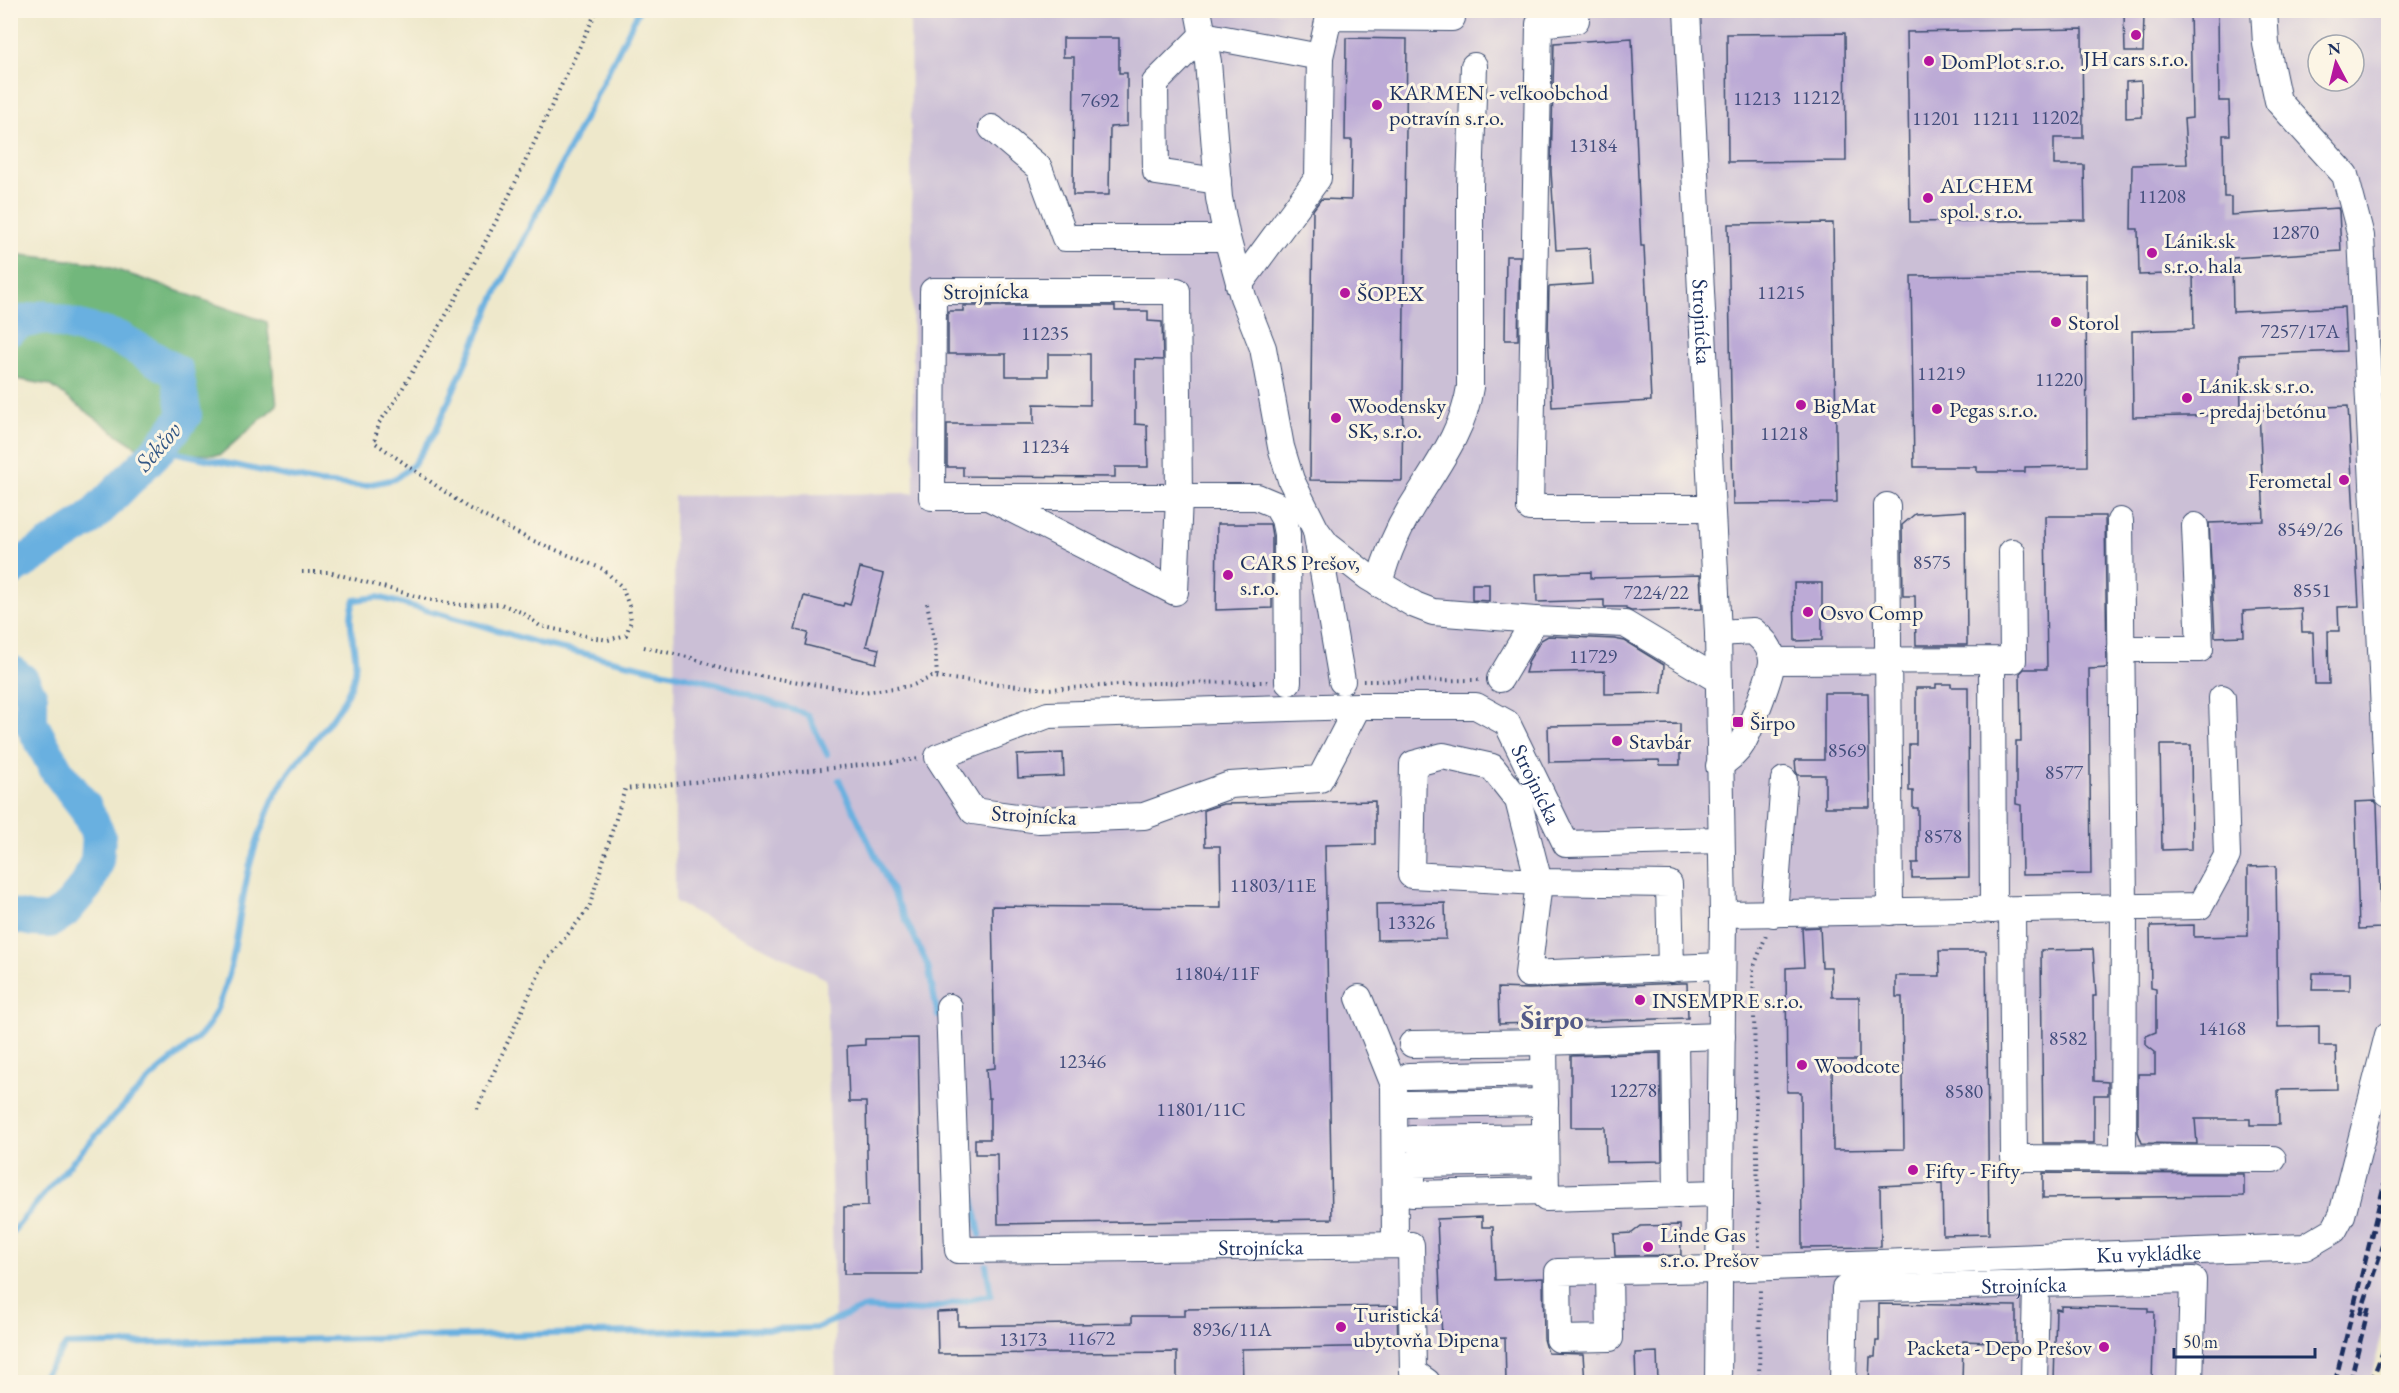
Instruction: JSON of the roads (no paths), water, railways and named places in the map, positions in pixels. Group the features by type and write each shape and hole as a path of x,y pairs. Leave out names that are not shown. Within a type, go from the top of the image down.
{"street":[{"path":"1198,10 1209,69 1218,181 1227,238 1239,285 1263,348 1281,447 1291,480 1316,530 1327,545 1378,584 1408,602 1434,612 1625,624 1718,679"},
{"path":"1239,285 1318,178 1320,57 1329,14 1452,18 1452,10"},
{"path":"1576,10 1576,20 1539,24 1530,508 1711,508"},
{"name":"Strojnícka","path":"1687,10 1718,633 1723,914 1718,1383"},
{"path":"2264,10 2266,44 2278,101 2345,175 2361,236 2388,794"},
{"path":"1203,35 1320,57"},
{"path":"1203,35 1155,83 1156,172 1218,181"},
{"path":"1378,584 1390,549 1449,447 1467,406 1470,387 1470,186 1474,66"},
{"path":"992,128 1039,168 1065,238 1227,238"},
{"name":"Strojnícka","path":"1179,497 1177,291 933,291 932,497 988,497 1179,497 1257,497 1276,505 1284,519 1287,534 1288,682"},
{"path":"988,497 1175,592 1179,497"},
{"path":"1887,506 1890,912"},
{"path":"2120,521 2124,907 2123,1158"},
{"path":"2121,649 2200,649 2195,526"},
{"path":"1316,530 1341,681"},
{"path":"1772,661 2013,660 2012,552"},
{"path":"1500,679 1536,620"},
{"path":"1718,633 1753,631 1767,644 1772,661 1754,717 1742,744 1719,766"},
{"path":"1992,660 2014,1158 2273,1159"},
{"path":"1723,914 2200,906 2227,856 2222,698"},
{"name":"Strojnícka","path":"1358,706 1320,780 1230,786 1144,816 1039,820 973,811 938,757 1048,715 1358,706 1476,706 1508,723 1566,844 1721,840"},
{"path":"1671,969 1669,884 1539,882 1412,876 1413,764 1443,756 1492,767 1518,800 1539,882 1528,974 1671,969 1722,966"},
{"path":"1774,914 1784,780"},
{"path":"1359,998 1394,1085 1395,1245 1411,1245 1413,1372 1427,1383"},
{"name":"Strojnícka","path":"948,1007 958,1250 1395,1245"},
{"name":"Ku vykládke","path":"1609,1271 1760,1268 2305,1247 2334,1230 2342,1215 2388,1035"},
{"path":"1412,1044 1722,1036"},
{"path":"1675,1038 1677,1195"},
{"path":"1544,1042 1546,1198 1720,1193"},
{"path":"1409,1076 1544,1073"},
{"path":"1407,1104 1545,1102"},
{"path":"1412,1139 1545,1149"},
{"path":"1545,1149 1412,1164 1412,1194 1545,1191"},
{"name":"Strojnícka","path":"1843,1383 1845,1289 2193,1280 2190,1383"},
{"path":"2034,1383 2036,1284"}],"waterway":[{"path":"159,449 319,483 362,486 395,479 413,465 435,432 495,296 639,10"},
{"name":"Sekčov","path":"10,329 19,323 44,317 119,338 177,372 185,415 159,449 89,520 10,571"},
{"path":"10,1235 114,1116 150,1079 200,1036 212,1019 226,986 250,864 269,809 288,774 335,714 353,680 355,660 351,620 355,600 378,597 541,644 719,684 808,715 827,754"},
{"name":"Sekčov","path":"10,671 22,680 31,697 31,723 57,771 85,807 99,836 97,860 87,885 65,911 50,921 10,915"},
{"path":"839,780 928,966 938,1016"},
{"path":"967,1167 980,1235"},
{"path":"39,1382 66,1345 816,1328 863,1308 920,1311 991,1295 986,1265"}],"railway":[{"path":"2335,1382 2388,1169"},
{"path":"2360,1315 2388,1231"},
{"path":"2350,1382 2369,1306"},
{"path":"2371,1382 2388,1339"}],"place":[{"name":"JH cars s.r.o.","path":"2136,35"},
{"name":"DomPlot s.r.o.","path":"1929,61"},
{"name":"KARMEN - veľkoobchod potravín s.r.o.","path":"1377,105"},
{"name":"ALCHEM spol. s r.o.","path":"1928,198"},
{"name":"Lánik.sk s.r.o. hala","path":"2152,253"},
{"name":"ŠOPEX","path":"1345,293"},
{"name":"Storol","path":"2056,322"},
{"name":"Lánik.sk s.r.o. - predaj betónu","path":"2187,398"},
{"name":"BigMat","path":"1801,405"},
{"name":"Pegas s.r.o.","path":"1937,409"},
{"name":"Woodensky SK, s.r.o.","path":"1336,418"},
{"name":"Ferometal","path":"2344,480"},
{"name":"CARS Prešov, s.r.o.","path":"1228,575"},
{"name":"Osvo Comp","path":"1808,612"},
{"name":"Širpo","path":"1738,722"},
{"name":"Stavbár","path":"1617,741"},
{"name":"INSEMPRE s.r.o.","path":"1640,1000"},
{"name":"Woodcote","path":"1802,1065"},
{"name":"Fifty - Fifty","path":"1913,1170"},
{"name":"Linde Gas s.r.o. Prešov","path":"1648,1247"},
{"name":"Turistická ubytovňa Dipena","path":"1341,1327"},
{"name":"Packeta - Depo Prešov","path":"2104,1347"}],"district":[{"name":"Širpo","path":"1552,1019"}]}
